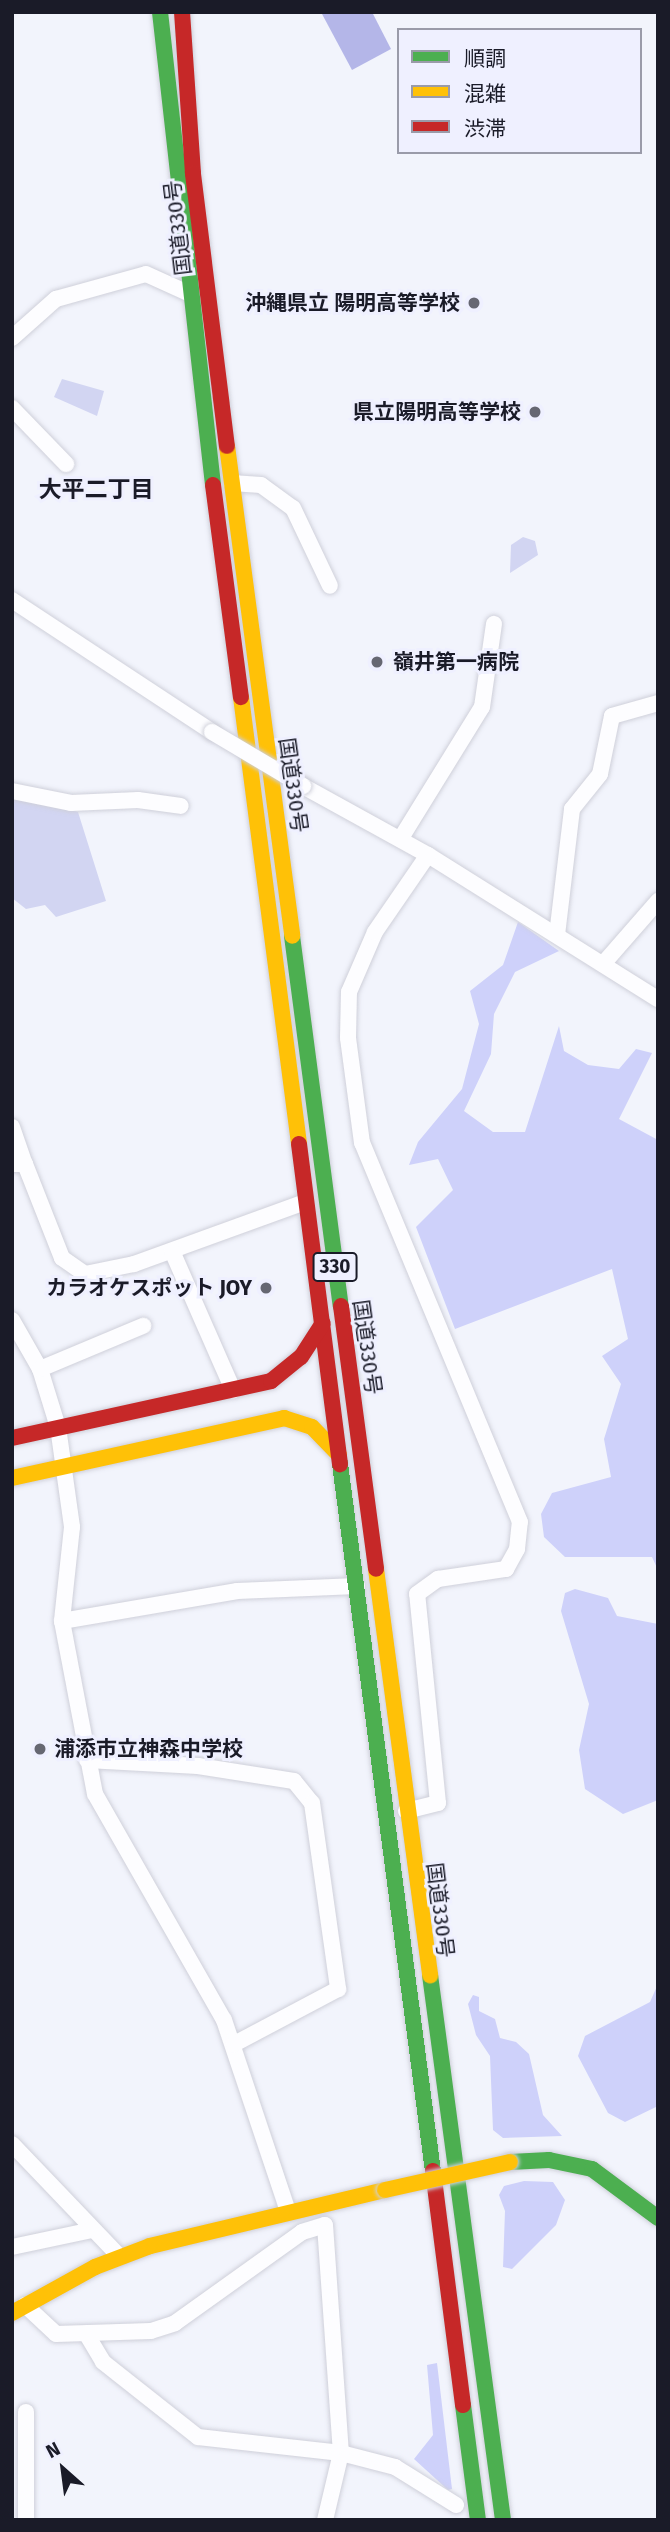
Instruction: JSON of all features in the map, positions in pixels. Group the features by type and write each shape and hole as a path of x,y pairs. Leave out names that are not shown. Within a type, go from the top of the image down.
{"main road":[{"name":"国道330号","path":"160,12 188,293 304,1202 323,1323 478,2520"},
{"name":"国道330号","path":"182,12 193,174 232,483 406,1811 503,2520"},
{"path":"12,1438 233,1390 286,1372 323,1323"},
{"path":"121,1413 130,1451"},
{"path":"12,1478 284,1418 312,1427 339,1455"},
{"path":"18,2309 120,2257 288,2211 510,2162 592,2169 658,2218"}],"street":[{"path":"12,338 56,299 146,274 188,293"},
{"path":"12,408 66,464"},
{"path":"232,483 261,485 293,508 330,586"},
{"path":"12,600 212,732 303,786 401,838 603,964 655,990"},
{"path":"401,838 482,707 494,624"},
{"path":"557,935 572,809 600,774 612,716 658,703"},
{"path":"12,791 71,803 181,806"},
{"path":"406,1811 438,1803 417,1594 438,1579 506,1569 517,1549 520,1522 362,1143 353,1077 349,992 375,932 428,855"},
{"path":"603,964 658,901"},
{"path":"12,1128 18,1164 70,1270 85,1275 172,1251 304,1202"},
{"path":"172,1251 233,1390"},
{"path":"12,1320 40,1369 58,1427 72,1527 62,1622 95,1794 234,2044 288,2211"},
{"path":"40,1369 143,1326"},
{"path":"62,1622 237,1591 357,1586"},
{"path":"87,1760 198,1766 294,1781 312,1804 338,1989 234,2044"},
{"path":"12,2144 120,2257"},
{"path":"18,2309 43,2329 87,2335 151,2332 175,2323 302,2232 325,2225 341,2453 325,2520"},
{"path":"12,2247 92,2230"},
{"path":"87,2335 103,2362 198,2437 341,2453 395,2467 456,2505"},
{"path":"26,2412 26,2520"}],"shaded area":[{"path":"372,12 391,49 352,70 322,14"},
{"path":"62,379 104,391 97,416 54,397"},
{"path":"523,537 535,541 538,555 510,573 511,545"},
{"path":"12,795 78,812 106,901 56,917 45,905 26,909 12,898"},
{"path":"518,922 559,951 515,972 494,1014 491,1054 464,1111 493,1132 525,1132 559,1026 564,1051 588,1065 619,1069 636,1049 652,1053 619,1119 658,1140 658,1570 652,1557 565,1557 544,1537 541,1514 552,1493 611,1477 604,1439 621,1384 602,1356 628,1339 612,1269 455,1329 416,1227 453,1190 438,1159 409,1165 418,1142 462,1089 479,1024 470,991 503,965"},
{"path":"575,1589 608,1598 617,1616 658,1624 658,1800 623,1814 585,1789 579,1750 589,1704 561,1611 565,1593"},
{"path":"658,1984 658,2106 625,2122 608,2113 578,2056 585,2036 650,2002"},
{"path":"473,1995 479,1997 479,2011 495,2019 500,2038 516,2042 529,2054 543,2115 562,2136 503,2138 493,2130 490,2056 476,2035 468,2004"},
{"path":"524,2181 553,2182 565,2200 556,2225 512,2269 503,2267 505,2211 499,2195 504,2186"},
{"path":"437,2363 452,2489 448,2490 414,2459 433,2435 427,2365"}],"traffic: fast":[{"path":"160,12 213,485"},
{"path":"292,936 341,1306"},
{"path":"340,1464 433,2171"},
{"path":"430,1975 503,2520"},
{"path":"510,2162 549,2160 592,2169 658,2218"},
{"path":"463,2405 478,2520"}],"traffic: slow":[{"path":"227,446 292,936"},
{"path":"241,697 299,1144"},
{"path":"12,1478 284,1418 312,1427 339,1455"},
{"path":"376,1569 430,1975"},
{"path":"385,2190 510,2162"},
{"path":"12,2313 95,2267 150,2246 385,2190"}],"traffic: jam":[{"path":"182,12 193,174 227,446"},
{"path":"213,485 241,697"},
{"path":"299,1144 340,1464"},
{"path":"341,1306 376,1569"},
{"path":"12,1438 271,1381 301,1357 323,1323"},
{"path":"433,2171 463,2405"}],"place":[{"name":"沖縄県立 陽明高等学校","path":"474,303"},
{"name":"県立陽明高等学校","path":"535,412"},
{"name":"嶺井第一病院","path":"377,662"},
{"name":"カラオケスポット JOY","path":"266,1288"},
{"name":"浦添市立神森中学校","path":"40,1749"}],"district":[{"name":"大平二丁目","path":"96,489"}]}
